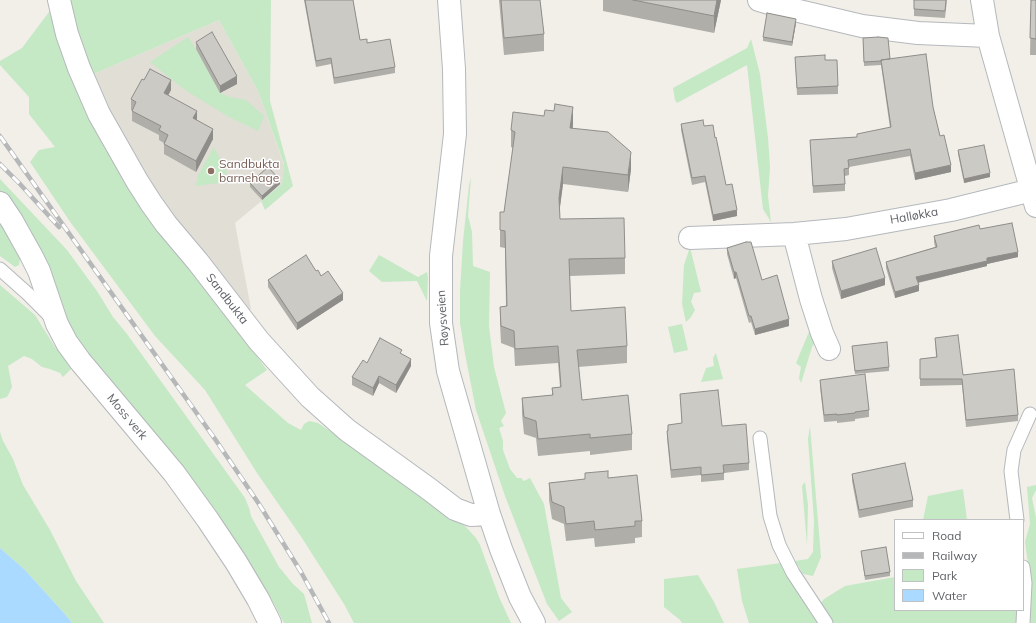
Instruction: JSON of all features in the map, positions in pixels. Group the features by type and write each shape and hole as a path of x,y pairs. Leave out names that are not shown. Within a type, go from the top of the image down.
{"street":[{"name":"Sandbukta","path":"59,0 67,34 79,68 99,114 137,181 162,218 259,340 310,396 347,430 455,509 471,515 489,514"},
{"name":"Røysveien","path":"449,0 454,69 455,134 440,256 441,323 448,370 489,514 501,549 534,623"},
{"path":"759,0 862,26 918,33 988,36"},
{"name":"Halløkka","path":"690,238 794,234 846,229 951,210 1033,188 988,36 982,0"},
{"name":"Moss verk","path":"0,203 12,221 39,271 58,324 67,342 80,361 174,473 208,520 236,562 258,599 270,623"},
{"path":"794,234 811,299 829,349"}],"lane":[{"path":"0,269 58,324"},
{"path":"1017,519 1011,471 1014,450 1030,414"},
{"path":"760,438 770,516 779,544 796,578 826,623"},
{"path":"1024,575 1024,603"},
{"path":"1023,623 1024,611"}],"shaded area":[{"name":"Sandbukta barnehage","path":"219,20 258,91 284,165 282,184 235,223 251,309 247,312 143,177 89,76"}],"green space":[{"path":"65,0 271,0 270,101 293,186 265,210 261,201 282,184 284,164 258,91 219,20 89,76"},
{"path":"52,8 62,50 229,318 267,370 245,385 288,423 301,430 304,424 309,421 318,423 356,444 437,502 466,527 480,545 499,597 511,623 354,623 344,604 302,538 257,473 205,390 155,336 71,223 30,162 39,150 55,147 29,114 29,97 0,65 0,61 22,48"},
{"path":"188,37 220,93 230,97 246,100 264,116 258,131 229,117 185,90 150,62"},
{"path":"751,39 760,74 768,138 770,167 768,196 771,222 763,209 747,65 677,103 673,88 747,48"},
{"path":"214,147 227,173 225,177 226,182 196,186 198,180 197,177"},
{"path":"471,178 468,216 472,232 473,266 490,272 489,326 494,367 506,413 501,421 504,426 499,428 503,441 503,450 510,469 517,478 521,478 524,481 530,478 544,504 561,598 572,612 559,621 547,604 505,496 476,410 460,323 463,241"},
{"path":"0,179 67,250 97,291 113,317 127,334 245,498 251,516 279,567 293,584 304,594 312,623 284,623 273,602 242,556 154,434 125,397 81,350 14,211 0,191"},
{"path":"0,217 16,244 20,259 19,265 15,267 0,256"},
{"path":"690,247 701,292 694,293 691,302 695,310 686,322 682,304 684,265"},
{"path":"379,255 418,277 427,272 427,301 417,281 382,282 369,271"},
{"path":"0,285 35,315 55,347 73,367 63,377 60,373 42,367 32,359 24,356 8,366 12,387 7,397 0,399"},
{"path":"682,324 688,350 674,353 668,327"},
{"path":"811,327 817,338 812,347 801,383 799,378 801,367 796,363"},
{"path":"716,353 723,379 701,382 706,368 714,366 713,358"},
{"path":"810,426 821,557 813,576 803,574 795,561 808,559 813,552 814,520 808,439"},
{"path":"0,432 23,485 50,530 76,581 104,623 72,623 24,569 0,548"},
{"path":"805,482 808,505 807,545 802,486"},
{"path":"1036,485 1036,490 1032,498 1036,518 1036,623 1029,623 1029,570 1025,542 1030,524 1027,487"},
{"path":"963,489 967,519 923,519 928,496"},
{"path":"781,563 818,623 749,623 742,601 737,569"},
{"path":"698,575 714,602 724,623 682,623 664,607 664,579"},
{"path":"894,577 894,611 1020,611 1018,623 833,623 821,603 824,599 845,586"}],"water":[{"path":"0,548 24,569 72,623 0,623"}],"building":[{"path":"305,0 353,0 360,40 367,39 367,43 390,39 395,67 334,78 331,58 316,61"},
{"path":"501,0 540,0 544,34 504,38"},
{"path":"633,0 717,0 714,16"},
{"path":"914,0 946,0 945,11 914,9"},
{"path":"1031,0 1036,0 1036,39 1030,38"},
{"path":"767,13 796,19 792,42 763,37"},
{"path":"212,32 237,76 220,86 196,42"},
{"path":"863,38 888,38 890,59 864,62"},
{"path":"926,54 933,107 940,136 944,135 951,165 915,173 910,149 848,160 849,168 844,169 845,184 813,186 810,140 857,137 857,134 891,127 881,60"},
{"path":"825,55 825,60 837,60 838,86 797,88 795,57"},
{"path":"150,69 171,80 164,93 197,111 193,118 213,129 196,161 164,144 168,135 159,130 161,126 132,111 136,102 131,99 142,79 144,80"},
{"path":"555,104 573,107 570,128 608,132 631,152 628,175 563,167 559,198 560,219 624,218 625,258 569,259 571,311 625,307 627,346 577,350 582,400 628,395 632,434 590,438 590,434 538,439 536,421 524,417 522,398 553,395 552,388 561,387 558,346 515,349 514,331 501,326 500,307 507,306 505,231 500,230 500,212 504,212 515,132 511,130 513,112 544,116 545,110 554,111"},
{"path":"703,120 704,126 713,125 726,185 732,184 737,210 713,215 705,176 692,178 681,124"},
{"path":"984,145 990,173 964,179 958,150"},
{"path":"268,167 280,180 262,196 250,183"},
{"path":"1012,223 1018,252 987,258 987,261 916,277 919,285 895,292 886,262 937,247 934,236 979,225 980,229"},
{"path":"746,242 751,242 762,280 777,275 789,319 755,329 751,316 749,316 727,248"},
{"path":"876,248 885,278 841,291 832,261"},
{"path":"306,255 321,276 328,271 343,293 297,323 268,280"},
{"path":"958,335 963,375 1014,369 1018,415 966,420 962,379 920,379 920,359 937,357 935,338"},
{"path":"380,338 402,350 400,353 411,359 396,385 379,376 373,388 352,377 363,360 367,363"},
{"path":"887,342 889,367 855,371 852,346"},
{"path":"865,374 869,410 837,415 824,415 820,380"},
{"path":"718,390 722,426 746,424 749,463 723,465 724,473 701,475 701,467 671,470 667,431 668,425 682,423 680,394"},
{"path":"905,463 913,500 859,510 852,474"},
{"path":"608,471 608,478 637,475 642,521 635,521 635,526 595,530 594,521 566,524 564,507 552,502 549,483 585,479 585,473"},
{"path":"886,547 890,572 865,576 861,551"}],"railway":[{"path":"0,136 215,439 259,504 301,572 329,623"},
{"path":"0,164 59,227"}],"place":[{"name":"Sandbukta barnehage","path":"211,171"}]}
